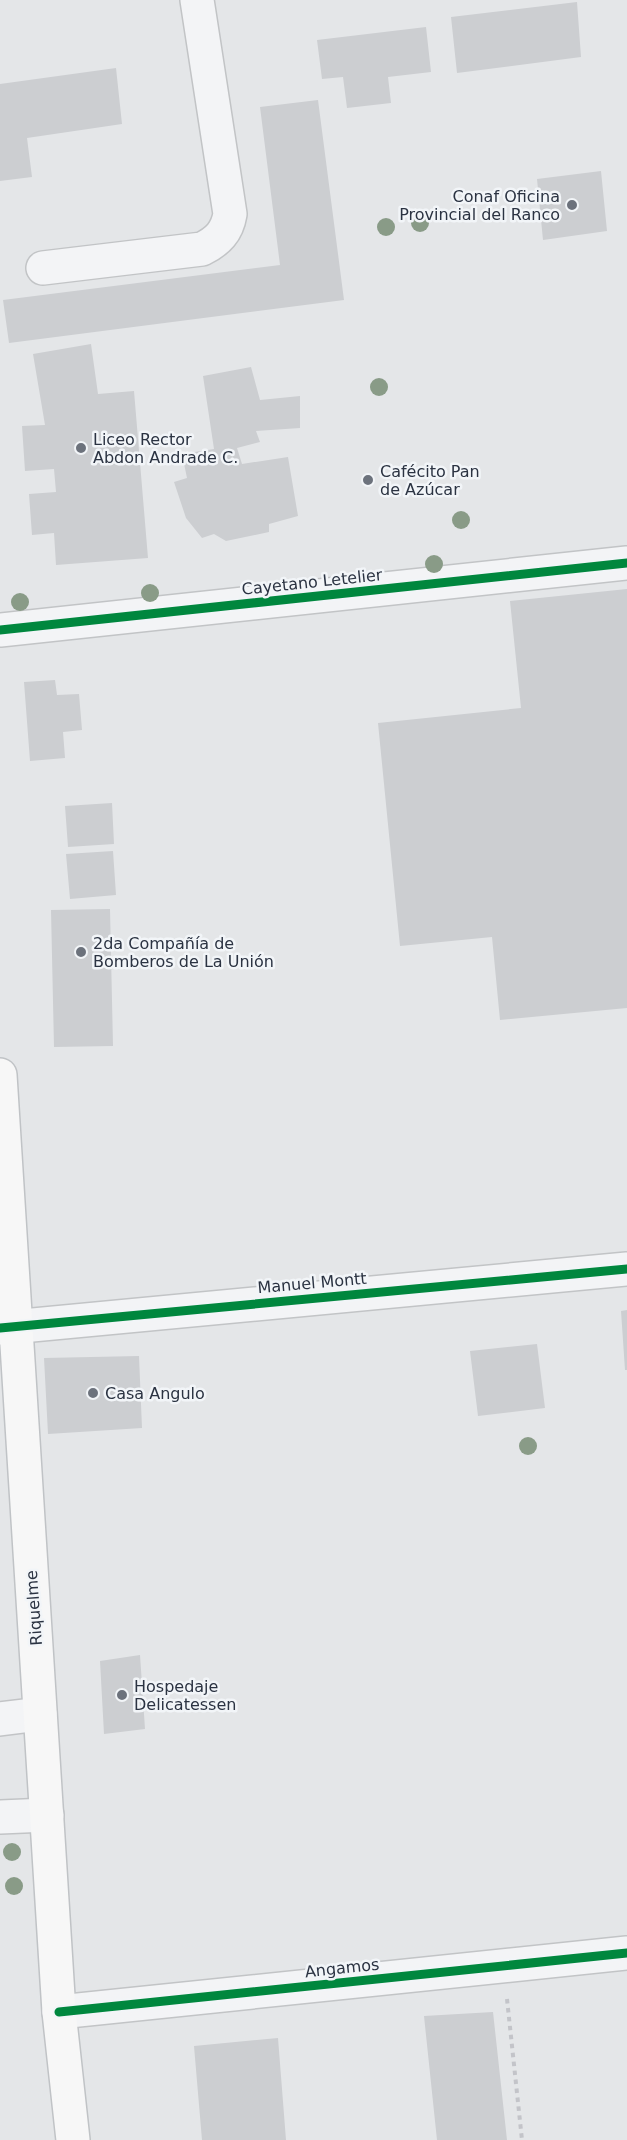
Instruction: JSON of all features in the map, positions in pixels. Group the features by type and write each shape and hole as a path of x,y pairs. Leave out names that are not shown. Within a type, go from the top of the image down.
{"main road":[{"name":"Riquelme","path":"1,1092 8,1327 40,1714 59,2012 73,2140"}],"street":[{"path":"43,268 202,249 215,243 224,232 230,214 197,0"},
{"name":"Cayetano Letelier","path":"0,630 627,563"},
{"name":"Manuel Montt","path":"8,1327 627,1269"},
{"path":"0,1719 40,1714"},
{"path":"0,1816 47,1815"},
{"name":"Angamos","path":"59,2012 627,1953"}],"path":[{"path":"507,1998 522,2140"}],"building":[{"path":"577,2 581,57 457,73 451,17"},
{"path":"426,27 431,72 388,77 391,103 347,108 343,77 322,79 317,40"},
{"path":"116,68 122,124 27,138 32,177 0,181 0,84"},
{"path":"318,100 344,300 9,343 3,300 280,265 260,107"},
{"name":"Conaf Oficina Provincial del Ranco","path":"601,171 607,231 543,240 537,179"},
{"name":"Liceo Rector Abdon Andrade C.","path":"91,344 98,394 134,391 148,558 56,565 54,533 32,535 29,494 56,492 54,469 25,471 22,426 45,425 33,354"},
{"path":"251,367 260,400 300,396 300,428 256,431 260,442 237,448 242,464 288,457 298,516 269,524 269,532 226,541 214,534 202,538 186,518 174,482 187,478 182,454 214,449 203,376"},
{"path":"627,589 627,1008 500,1020 492,937 400,946 378,723 521,708 510,601"},
{"path":"55,680 57,695 79,694 82,730 63,732 65,758 30,761 24,682"},
{"path":"112,803 114,844 68,847 65,806"},
{"path":"113,851 116,895 70,899 66,854"},
{"name":"2da Compañía de Bomberos de La Unión","path":"110,909 113,1046 54,1047 51,910"},
{"path":"627,1310 627,1370 625,1370 621,1311"},
{"path":"537,1344 545,1408 478,1416 470,1351"},
{"name":"Casa Angulo","path":"139,1356 142,1428 48,1434 44,1358"},
{"name":"Hospedaje Delicatessen","path":"140,1655 145,1729 104,1734 100,1661"},
{"path":"493,2012 507,2140 437,2140 424,2016"},
{"path":"278,2038 286,2140 202,2140 194,2046"}],"cycle path":[{"path":"0,630 627,563"},
{"path":"0,1328 627,1269"},
{"path":"59,2012 627,1953"}],"place":[{"name":"Conaf Oficina Provincial del Ranco","path":"572,205"},
{"name":"Liceo Rector Abdon Andrade C.","path":"81,448"},
{"name":"Cafécito Pan de Azúcar","path":"368,480"},
{"name":"2da Compañía de Bomberos de La Unión","path":"81,952"},
{"name":"Casa Angulo","path":"93,1393"},
{"name":"Hospedaje Delicatessen","path":"122,1695"}]}
